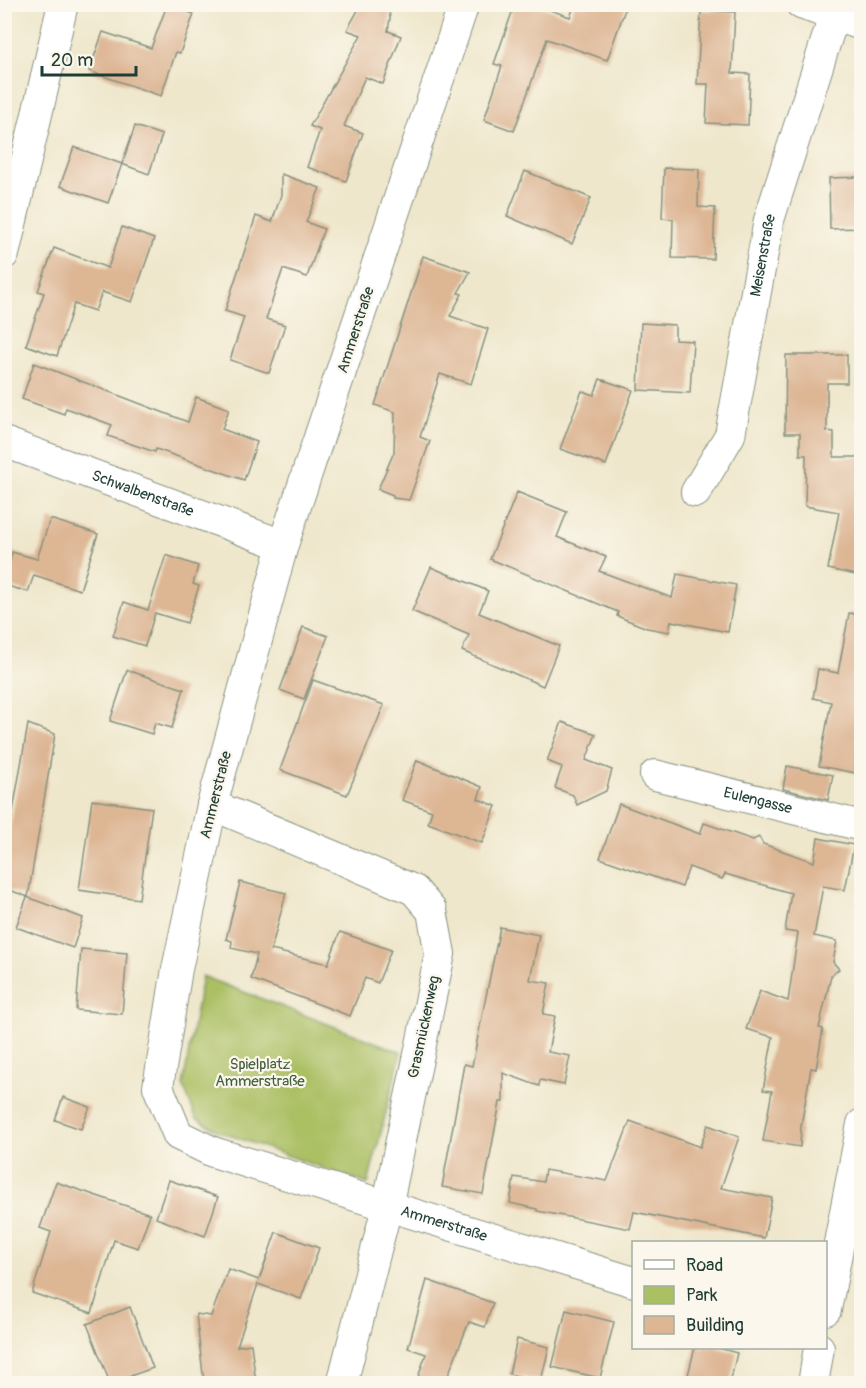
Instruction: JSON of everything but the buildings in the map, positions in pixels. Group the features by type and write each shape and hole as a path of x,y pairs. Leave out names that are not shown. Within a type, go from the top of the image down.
{"street":[{"path":"4,254 63,4"},
{"name":"Ammerstraße","path":"464,4 283,545 212,805 177,969 158,1087 178,1135 213,1152 632,1282"},
{"path":"801,4 848,21"},
{"name":"Meisenstraße","path":"696,492 730,435 769,220 848,21"},
{"name":"Schwalbenstraße","path":"4,442 283,545"},
{"name":"Eulengasse","path":"655,775 861,826"},
{"name":"Grasmückenweg","path":"212,805 414,890 432,911 440,954 387,1206 342,1383"},
{"path":"827,1300 861,1124"},
{"path":"813,1383 819,1349"}],"green space":[{"name":"Spielplatz Ammerstraße","path":"202,976 401,1052 368,1184 218,1131 196,1118 183,1085"}]}
